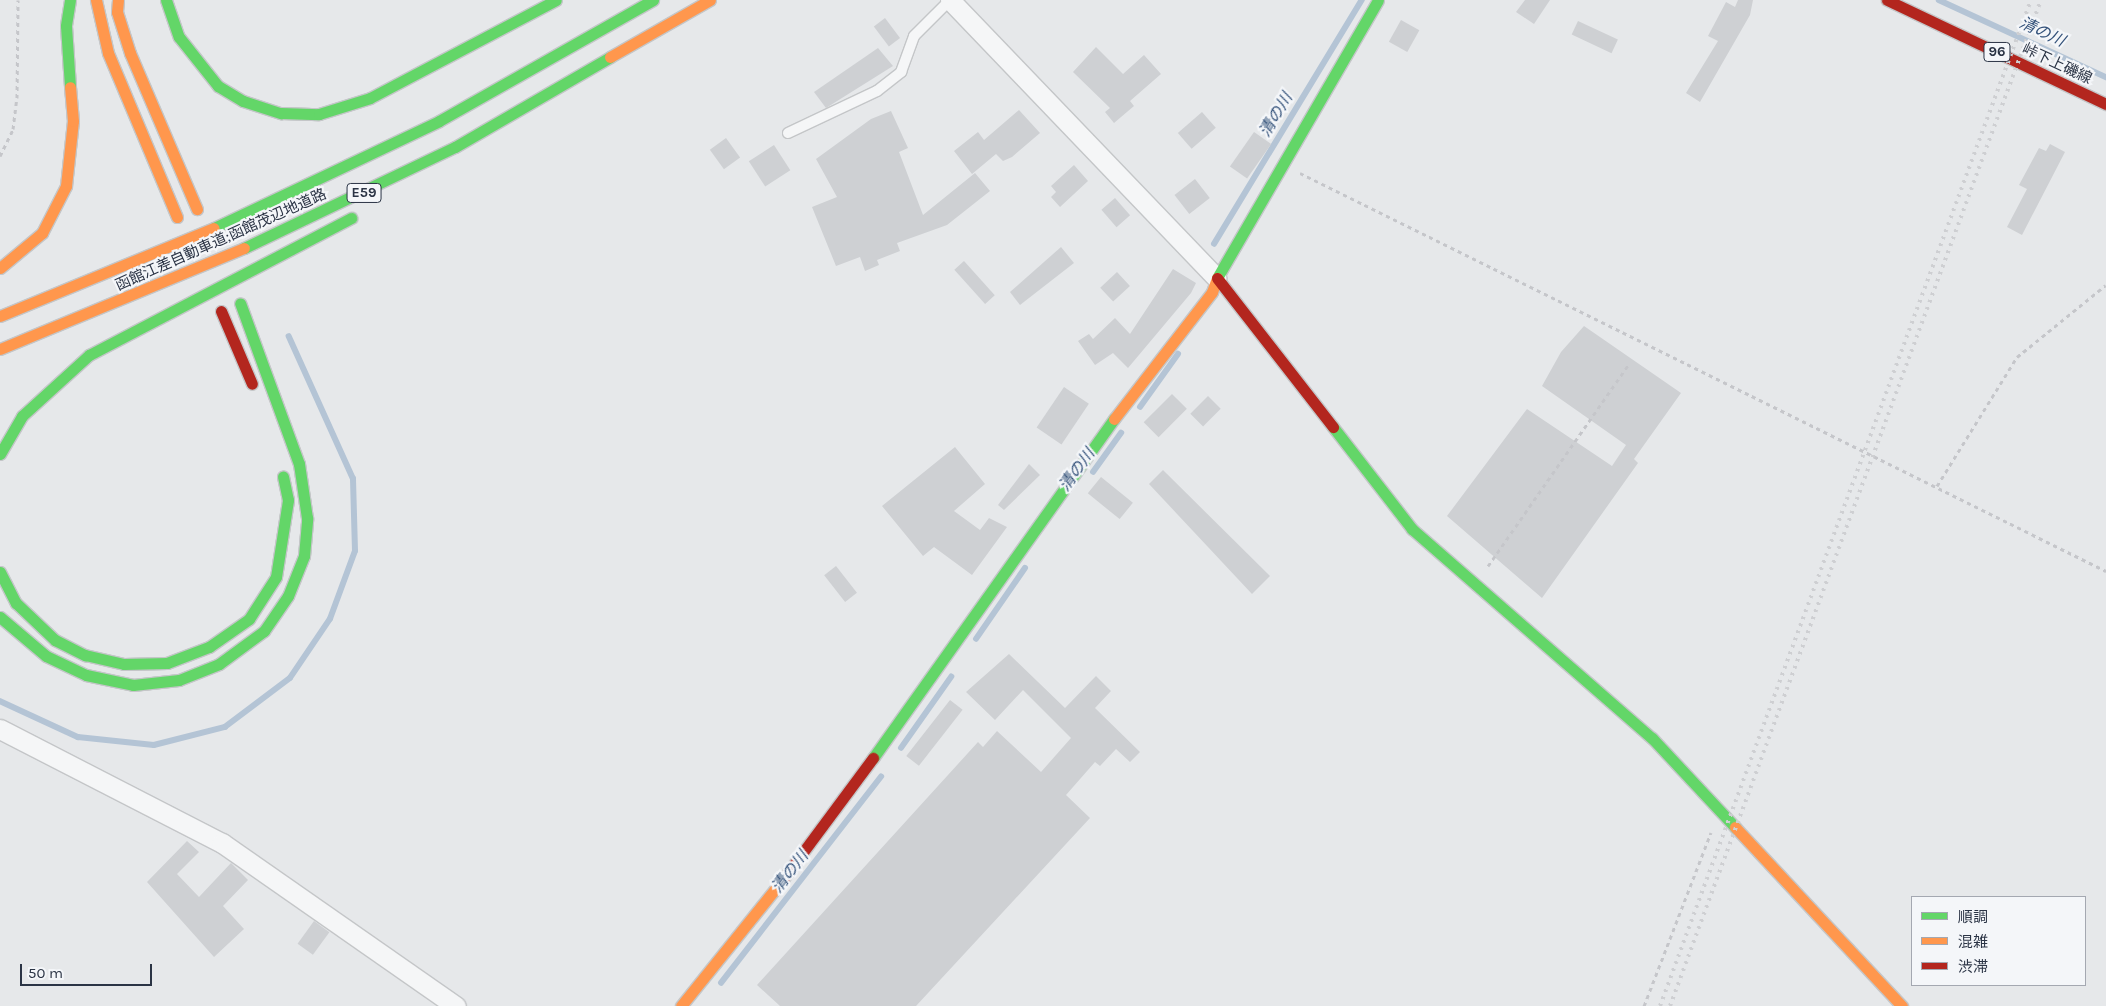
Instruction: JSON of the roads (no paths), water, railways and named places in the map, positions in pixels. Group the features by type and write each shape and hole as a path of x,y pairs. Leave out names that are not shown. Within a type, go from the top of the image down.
{"main road":[{"path":"0,268 42,233 66,186 73,121 66,26 70,0"},
{"path":"96,0 108,53 177,217"},
{"path":"118,0 117,12 130,53 197,209"},
{"path":"166,0 179,37 218,86 243,101 281,113 319,114 370,98 556,0"},
{"name":"函館江差自動車道;函館茂辺地道路","path":"0,316 130,266 321,180 439,121 653,0"},
{"name":"函館江差自動車道;函館茂辺地道路","path":"0,349 142,293 334,208 591,72 710,0"},
{"path":"681,1006 822,831 1157,357 1212,292 1217,278 1281,164 1378,0"},
{"name":"峠下上磯線","path":"1887,0 2106,104"},
{"path":"409,184 591,72"},
{"path":"0,454 22,416 89,355 359,214"},
{"path":"1217,278 1384,498 1412,529 1652,738 1721,809 1902,1006"},
{"path":"0,617 46,656 86,675 132,685 179,680 219,664 264,631 288,596 304,556 307,518 299,464 240,303"},
{"path":"221,311 257,396"},
{"path":"0,572 16,602 55,640 85,655 124,664 176,660 209,647 249,618 276,578 288,500 281,467"}],"street":[{"path":"950,0 1217,278"},
{"path":"0,729 222,843 456,1006"}],"lane":[{"path":"788,133 877,91 901,72 914,36 950,0"}],"waterway":[{"name":"清の川","path":"1214,244 1362,0"},
{"name":"清の川","path":"1939,0 2106,77"},
{"path":"0,701 78,737 154,745 225,727 290,678 330,619 355,551 353,479 289,337"},
{"name":"清の川","path":"1140,407 1178,354"},
{"name":"清の川","path":"1093,472 1121,433"},
{"name":"清の川","path":"976,639 1025,568"},
{"name":"清の川","path":"901,748 951,677"},
{"name":"清の川","path":"721,983 881,777"}],"railway":[{"path":"1660,1006 2031,0"},
{"path":"1670,1006 2041,0"}]}
